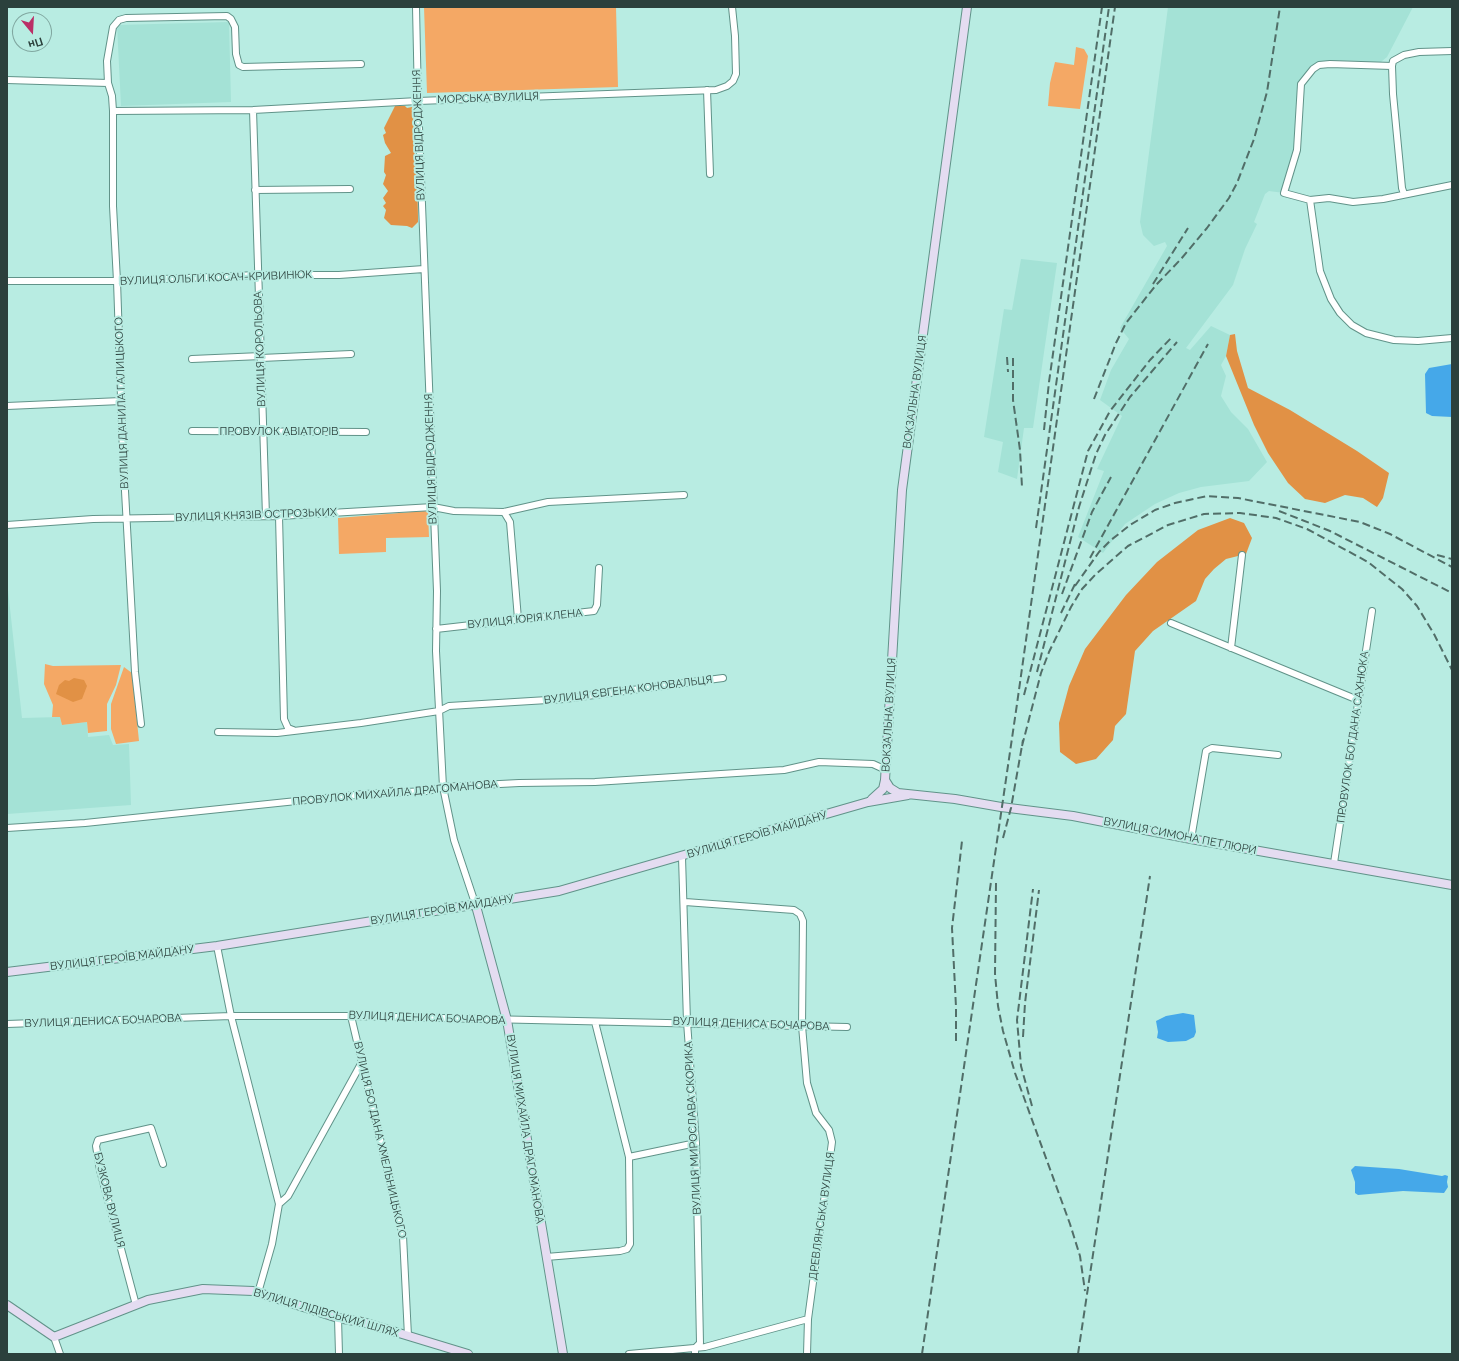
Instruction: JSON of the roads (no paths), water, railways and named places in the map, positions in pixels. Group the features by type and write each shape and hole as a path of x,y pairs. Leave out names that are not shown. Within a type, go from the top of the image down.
{"street":[{"name":"ВУЛИЦЯ ВІДРОДЖЕННЯ","path":"416,7 424,269 437,591 436,629 443,787 454,840 476,906"},
{"name":"МОРСЬКА ВУЛИЦЯ","path":"113,111 253,110 418,101 706,90 728,86 733,81 736,74 735,36 732,7"},
{"name":"ВОКЗАЛЬНА ВУЛИЦЯ","path":"885,780 902,490 967,7"},
{"name":"ВУЛИЦЯ ДАНИЛА ГАЛИЦЬКОГО","path":"141,724 135,672 120,401 117,282 112,206 113,111 112,96 108,83 107,61 113,27 119,20 126,18 227,16 231,19 235,27 236,54 239,64 243,67 361,64"},
{"path":"1404,194 1402,188 1392,66 1393,61 1404,55 1419,52 1452,51"},
{"path":"1392,66 1319,65 1301,84 1297,150 1284,193 1310,200 1329,198 1352,202 1383,199 1452,185"},
{"path":"7,80 108,83"},
{"path":"706,90 710,174"},
{"name":"ВУЛИЦЯ КОРОЛЬОВА","path":"253,110 257,274 266,516"},
{"path":"255,190 350,189"},
{"path":"1310,200 1320,271 1331,299 1340,313 1352,325 1366,333 1394,340 1418,341 1452,338"},
{"name":"ВУЛИЦЯ ОЛЬГИ КОСАЧ-КРИВИНЮК","path":"7,281 117,282 257,274 339,275 424,269"},
{"path":"192,359 352,354"},
{"path":"7,406 120,401"},
{"name":"ПРОВУЛОК АВІАТОРІВ","path":"192,431 263,430 366,432"},
{"name":"ВУЛИЦЯ КНЯЗІВ ОСТРОЗЬКИХ","path":"7,525 127,518 279,516 433,507 454,512 504,512 548,502 684,495"},
{"path":"504,512 510,522 518,619"},
{"path":"279,516 284,719 288,728 297,730"},
{"path":"1231,648 1242,555"},
{"name":"ВУЛИЦЯ ЮРІЯ КЛЕНА","path":"436,629 594,611 597,605 598,568"},
{"name":"ПРОВУЛОК БОГДАНА САХНЮКА","path":"1334,863 1372,611"},
{"path":"1171,624 1358,700"},
{"name":"ВУЛИЦЯ ЄВГЕНА КОНОВАЛЬЦЯ","path":"218,732 277,733 439,712 449,706 564,700 723,678"},
{"path":"1191,839 1206,751 1212,748 1278,755"},
{"name":"ПРОВУЛОК МИХАЙЛА ДРАГОМАНОВА","path":"7,828 162,816 364,794 427,791 443,787 519,782 595,782 784,770 819,762 832,761 873,764 886,770"},
{"path":"885,780 890,788 898,793 908,795"},
{"path":"868,802 877,796 883,789 885,780"},
{"name":"ВУЛИЦЯ СИМОНА ПЕТЛЮРИ","path":"908,795 955,799 1001,807 1073,816 1191,839 1452,884"},
{"name":"ВУЛИЦЯ ГЕРОЇВ МАЙДАНУ","path":"7,972 217,946 559,892 868,802 908,795"},
{"name":"ВУЛИЦЯ МИРОСЛАВА СКОРИКА","path":"682,857 685,902 687,1022 696,1143 700,1343 695,1351"},
{"name":"ДРЕВЛЯНСЬКА ВУЛИЦЯ","path":"685,902 794,910 800,914 803,921 802,1026 807,1083 816,1113 829,1130 832,1137 808,1319 807,1354"},
{"name":"ВУЛИЦЯ МИХАЙЛА ДРАГОМАНОВА","path":"476,906 507,1020 563,1354"},
{"path":"217,946 231,1016 279,1204 272,1244 258,1292"},
{"name":"ВУЛИЦЯ ДЕНИСА БОЧАРОВА","path":"7,1024 231,1016 351,1016 595,1022 687,1022 848,1027"},
{"name":"ВУЛИЦЯ БОГДАНА ХМЕЛЬНИЦЬКОГО","path":"351,1016 403,1236 408,1336"},
{"path":"546,1256 620,1251 627,1249 630,1244 629,1157 595,1022"},
{"path":"279,1204 288,1196 362,1062"},
{"name":"БУЗКОВА ВУЛИЦЯ","path":"136,1305 100,1170 96,1146 98,1140 151,1128 163,1164"},
{"path":"629,1157 696,1143"},
{"name":"ВУЛИЦЯ ЛІДІВСЬКИЙ ШЛЯХ","path":"54,1338 148,1300 203,1289 258,1292 338,1318 366,1324 468,1354"},
{"path":"7,1305 54,1338 60,1354"},
{"path":"338,1318 339,1354"},
{"path":"629,1354 695,1351 808,1319"}],"water":[{"path":"1452,364 1452,417 1432,416 1426,413 1425,374 1429,368"},
{"path":"1183,1013 1194,1015 1196,1032 1194,1037 1186,1041 1168,1042 1157,1038 1158,1032 1156,1021 1166,1016"},
{"path":"1355,1166 1399,1169 1442,1176 1445,1175 1448,1176 1448,1187 1444,1193 1403,1191 1358,1195 1355,1193 1355,1182 1351,1170"}],"railway":[{"path":"1044,430 1049,382 1102,7"},
{"path":"1036,528 1109,7"},
{"path":"922,1354 1017,704 1115,7"},
{"path":"1094,399 1116,343 1126,323 1156,285 1181,259 1207,228 1229,198 1237,183 1254,139 1267,92 1280,7"},
{"path":"1153,284 1188,228"},
{"path":"1024,695 1088,451 1110,411 1150,360 1173,336"},
{"path":"1037,672 1079,507 1096,454 1105,435 1130,397 1177,342"},
{"path":"1090,558 1208,344"},
{"path":"1007,357 1008,372"},
{"path":"1013,358 1013,400 1020,450 1022,487"},
{"path":"1062,594 1092,512 1111,477"},
{"path":"1075,586 1099,552 1130,525 1155,510 1175,503 1207,496 1238,498 1360,522 1390,534 1452,567"},
{"path":"1279,511 1330,531 1452,593"},
{"path":"1022,746 1041,673 1049,652 1071,607 1082,589 1096,574 1128,546 1168,525 1204,514 1240,513 1276,518 1307,529 1368,562 1402,589 1417,606 1434,634 1452,670"},
{"path":"1437,555 1452,559"},
{"path":"1061,613 1076,582"},
{"path":"1003,838 1011,808 1023,740"},
{"path":"956,1041 956,1007 952,928 962,841"},
{"path":"1078,1354 1150,876"},
{"path":"996,883 995,974 998,1006 1003,1031 1015,1073 1070,1224 1080,1256 1085,1291"},
{"path":"1032,1106 1021,1066 1017,1020 1033,889"},
{"path":"1023,1037 1025,1003 1039,890"}]}
